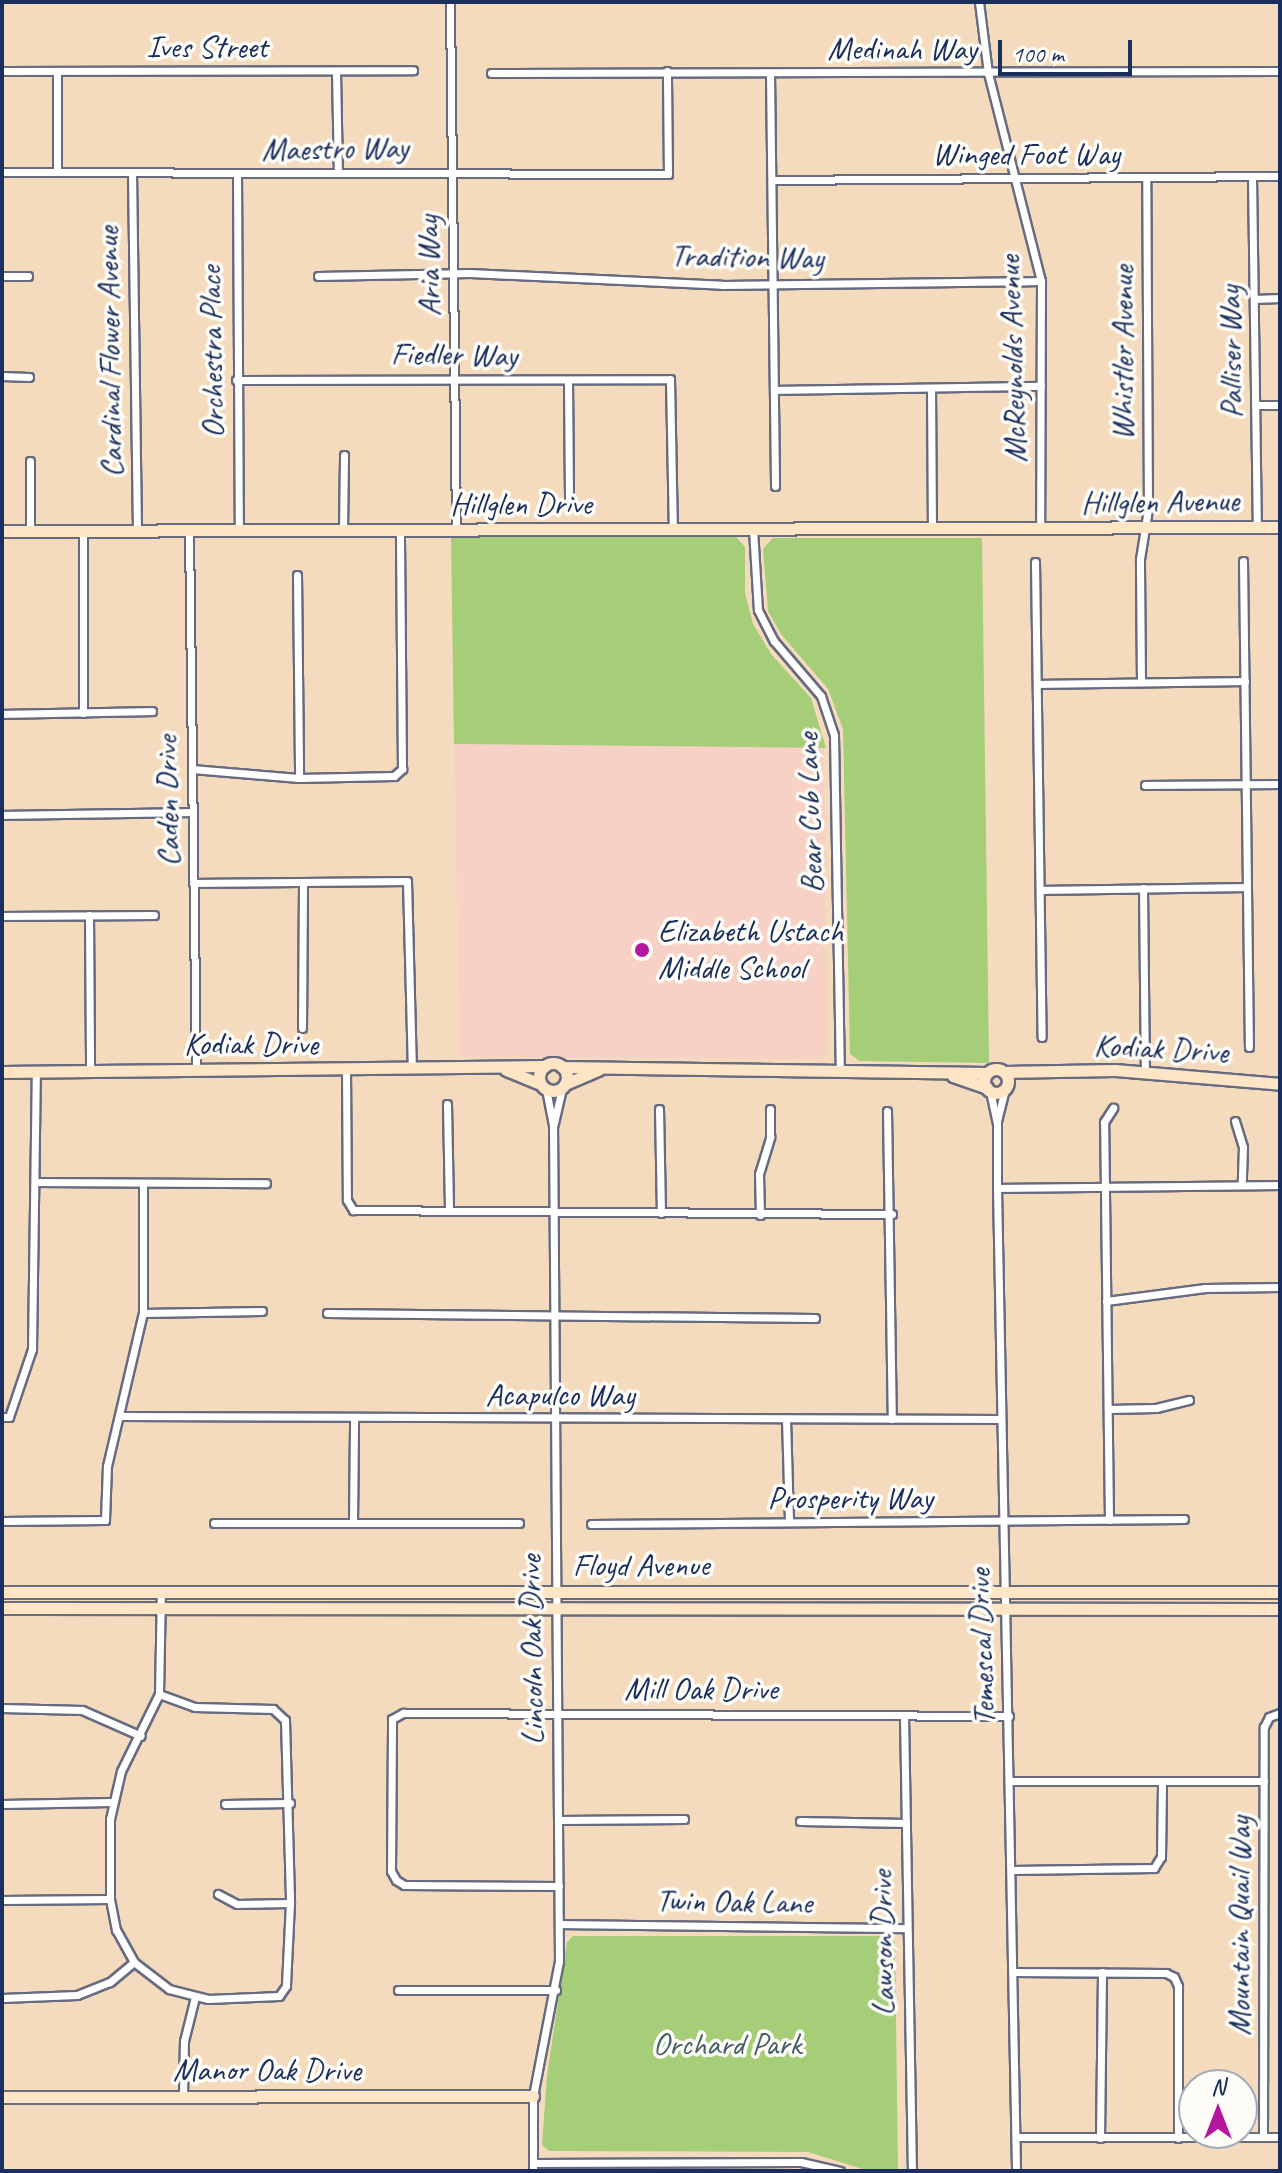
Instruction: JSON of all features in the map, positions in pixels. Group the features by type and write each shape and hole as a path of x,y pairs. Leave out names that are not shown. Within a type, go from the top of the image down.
{"street":[{"name":"Aria Way","path":"450,2 456,530"},
{"name":"McReynolds Avenue","path":"979,2 988,73 1041,281 1040,529"},
{"name":"Ives Street","path":"2,71 413,70"},
{"path":"57,71 57,172"},
{"path":"336,71 338,172"},
{"name":"Maestro Way","path":"2,172 668,174 667,71"},
{"name":"Medinah Way","path":"491,73 1280,71"},
{"path":"770,73 775,486"},
{"name":"Cardinal Flower Avenue","path":"132,173 137,531"},
{"name":"Orchestra Place","path":"237,174 239,531"},
{"name":"Winged Foot Way","path":"772,180 1280,176"},
{"name":"Whistler Avenue","path":"1141,682 1143,528 1148,509 1146,177"},
{"name":"Palliser Way","path":"1252,177 1257,527"},
{"name":"Tradition Way","path":"318,276 454,275 772,284 1041,281"},
{"path":"2,276 28,276"},
{"path":"1254,299 1280,298"},
{"path":"2,376 29,377"},
{"name":"Fiedler Way","path":"236,380 455,377 568,381 670,379 673,530"},
{"path":"568,381 569,499"},
{"path":"775,390 1041,386"},
{"path":"931,388 932,529"},
{"path":"1255,405 1280,405"},
{"path":"343,530 344,455"},
{"path":"30,461 30,531"},
{"name":"Hillglen Avenue","path":"1040,529 1280,527"},
{"name":"Bear Cub Lane","path":"753,529 758,610 774,641 821,696 834,735 840,1069"},
{"name":"Hillglen Drive","path":"2,531 1040,529"},
{"path":"192,769 299,778 394,776 402,769 400,530"},
{"path":"83,531 83,713"},
{"name":"Caden Drive","path":"189,531 196,1071"},
{"path":"1243,561 1249,1047"},
{"path":"1035,562 1042,1037"},
{"path":"297,575 299,778"},
{"path":"1037,684 1245,681"},
{"path":"2,714 152,711"},
{"path":"1145,785 1280,784"},
{"path":"2,815 192,812"},
{"path":"193,883 407,881 412,1069"},
{"path":"302,1028 303,882"},
{"path":"1040,890 1247,887"},
{"path":"1143,888 1145,1071"},
{"path":"89,915 90,1071"},
{"path":"2,916 154,915"},
{"path":"545,1066 543,1087 564,1086 606,1068"},
{"path":"564,1086 562,1067 938,1070 987,1073 988,1089 938,1070"},
{"name":"Kodiak Drive","path":"2,1072 562,1067"},
{"name":"Kodiak Drive","path":"501,1069 543,1087"},
{"path":"346,1070 347,1200 353,1210 892,1214"},
{"name":"Kodiak Drive","path":"987,1073 1145,1071 1280,1084"},
{"path":"6,1417 32,1349 37,1182 36,1072"},
{"path":"1005,1072 1006,1088"},
{"name":"Kodiak Drive","path":"988,1089 1006,1088 1038,1072"},
{"name":"Lincoln Oak Drive","path":"553,1125 564,1086"},
{"name":"Lincoln Oak Drive","path":"533,2167 533,2096 556,1990 559,1924 553,1125 543,1087"},
{"name":"Temescal Drive","path":"1006,1088 997,1122 997,1188 1016,2171"},
{"name":"Temescal Drive","path":"988,1089 997,1122"},
{"path":"447,1104 449,1211"},
{"path":"1109,1520 1104,1122 1113,1108"},
{"path":"659,1109 661,1213"},
{"path":"760,1215 759,1174 770,1137 770,1109"},
{"path":"887,1111 892,1214 892,1419"},
{"path":"1235,1121 1243,1147 1242,1185"},
{"path":"37,1182 266,1183"},
{"path":"2,1521 105,1520 107,1466 143,1313 143,1183"},
{"path":"997,1188 1280,1185"},
{"path":"1106,1301 1205,1288 1280,1287"},
{"path":"143,1313 262,1311"},
{"path":"327,1313 815,1318"},
{"path":"1108,1409 1156,1408 1189,1400"},
{"name":"Acapulco Way","path":"120,1416 1001,1419"},
{"path":"353,1523 354,1419"},
{"path":"786,1419 789,1522"},
{"name":"Prosperity Way","path":"591,1524 1184,1519"},
{"path":"214,1523 519,1523"},
{"name":"Floyd Avenue","path":"2,1592 1280,1592"},
{"path":"159,1694 195,1707 281,1713 290,1803 290,1903 282,1994 273,1998 195,1997 156,1982 134,1962 116,1930 110,1899 112,1802 121,1771 141,1736 159,1694 161,1592"},
{"name":"Floyd Avenue","path":"2,1608 1280,1609"},
{"path":"2,1708 82,1710 141,1736"},
{"name":"Mill Oak Drive","path":"559,1886 404,1885 396,1880 391,1871 389,1729 394,1718 403,1713 1009,1716"},
{"name":"Mountain Quail Way","path":"1263,2137 1264,1781 1269,1717 1280,1713"},
{"name":"Lawson Drive","path":"904,1715 912,2171"},
{"path":"1010,1781 1264,1781"},
{"path":"1012,1870 1148,1871 1157,1866 1161,1857 1162,1781"},
{"path":"2,1804 112,1802"},
{"path":"225,1804 290,1803"},
{"path":"559,1820 684,1819"},
{"path":"800,1821 906,1823"},
{"path":"218,1894 237,1904 290,1903"},
{"path":"2,1900 110,1899"},
{"name":"Twin Oak Lane","path":"559,1924 907,1928"},
{"path":"2,1998 77,1995 110,1982 134,1962"},
{"path":"1013,1972 1166,1973 1174,1977 1178,1986 1178,2069"},
{"path":"1100,2138 1102,1972"},
{"path":"398,1990 556,1990"},
{"path":"183,2096 184,2041 195,1997"},
{"name":"Manor Oak Drive","path":"2,2097 533,2096"},
{"path":"1016,2137 1178,2138"},
{"path":"1258,2137 1280,2137"},
{"path":"533,2167 801,2162 840,2171"}],"shaded area":[{"name":"Elizabeth Ustach Middle School","path":"454,744 824,748 828,1053 823,1059 460,1057"}],"green space":[{"path":"451,535 735,536 745,547 745,593 753,624 771,654 811,698 826,748 454,744"},
{"path":"773,538 982,538 989,1063 859,1061 850,1054 843,729 828,689 781,634 768,611 763,549"},
{"name":"Orchard Park","path":"573,1936 889,1936 895,1942 898,2171 869,2171 808,2152 549,2151 542,2145 547,2075 567,1942"}],"place":[{"name":"Elizabeth Ustach Middle School","path":"642,950"}]}
